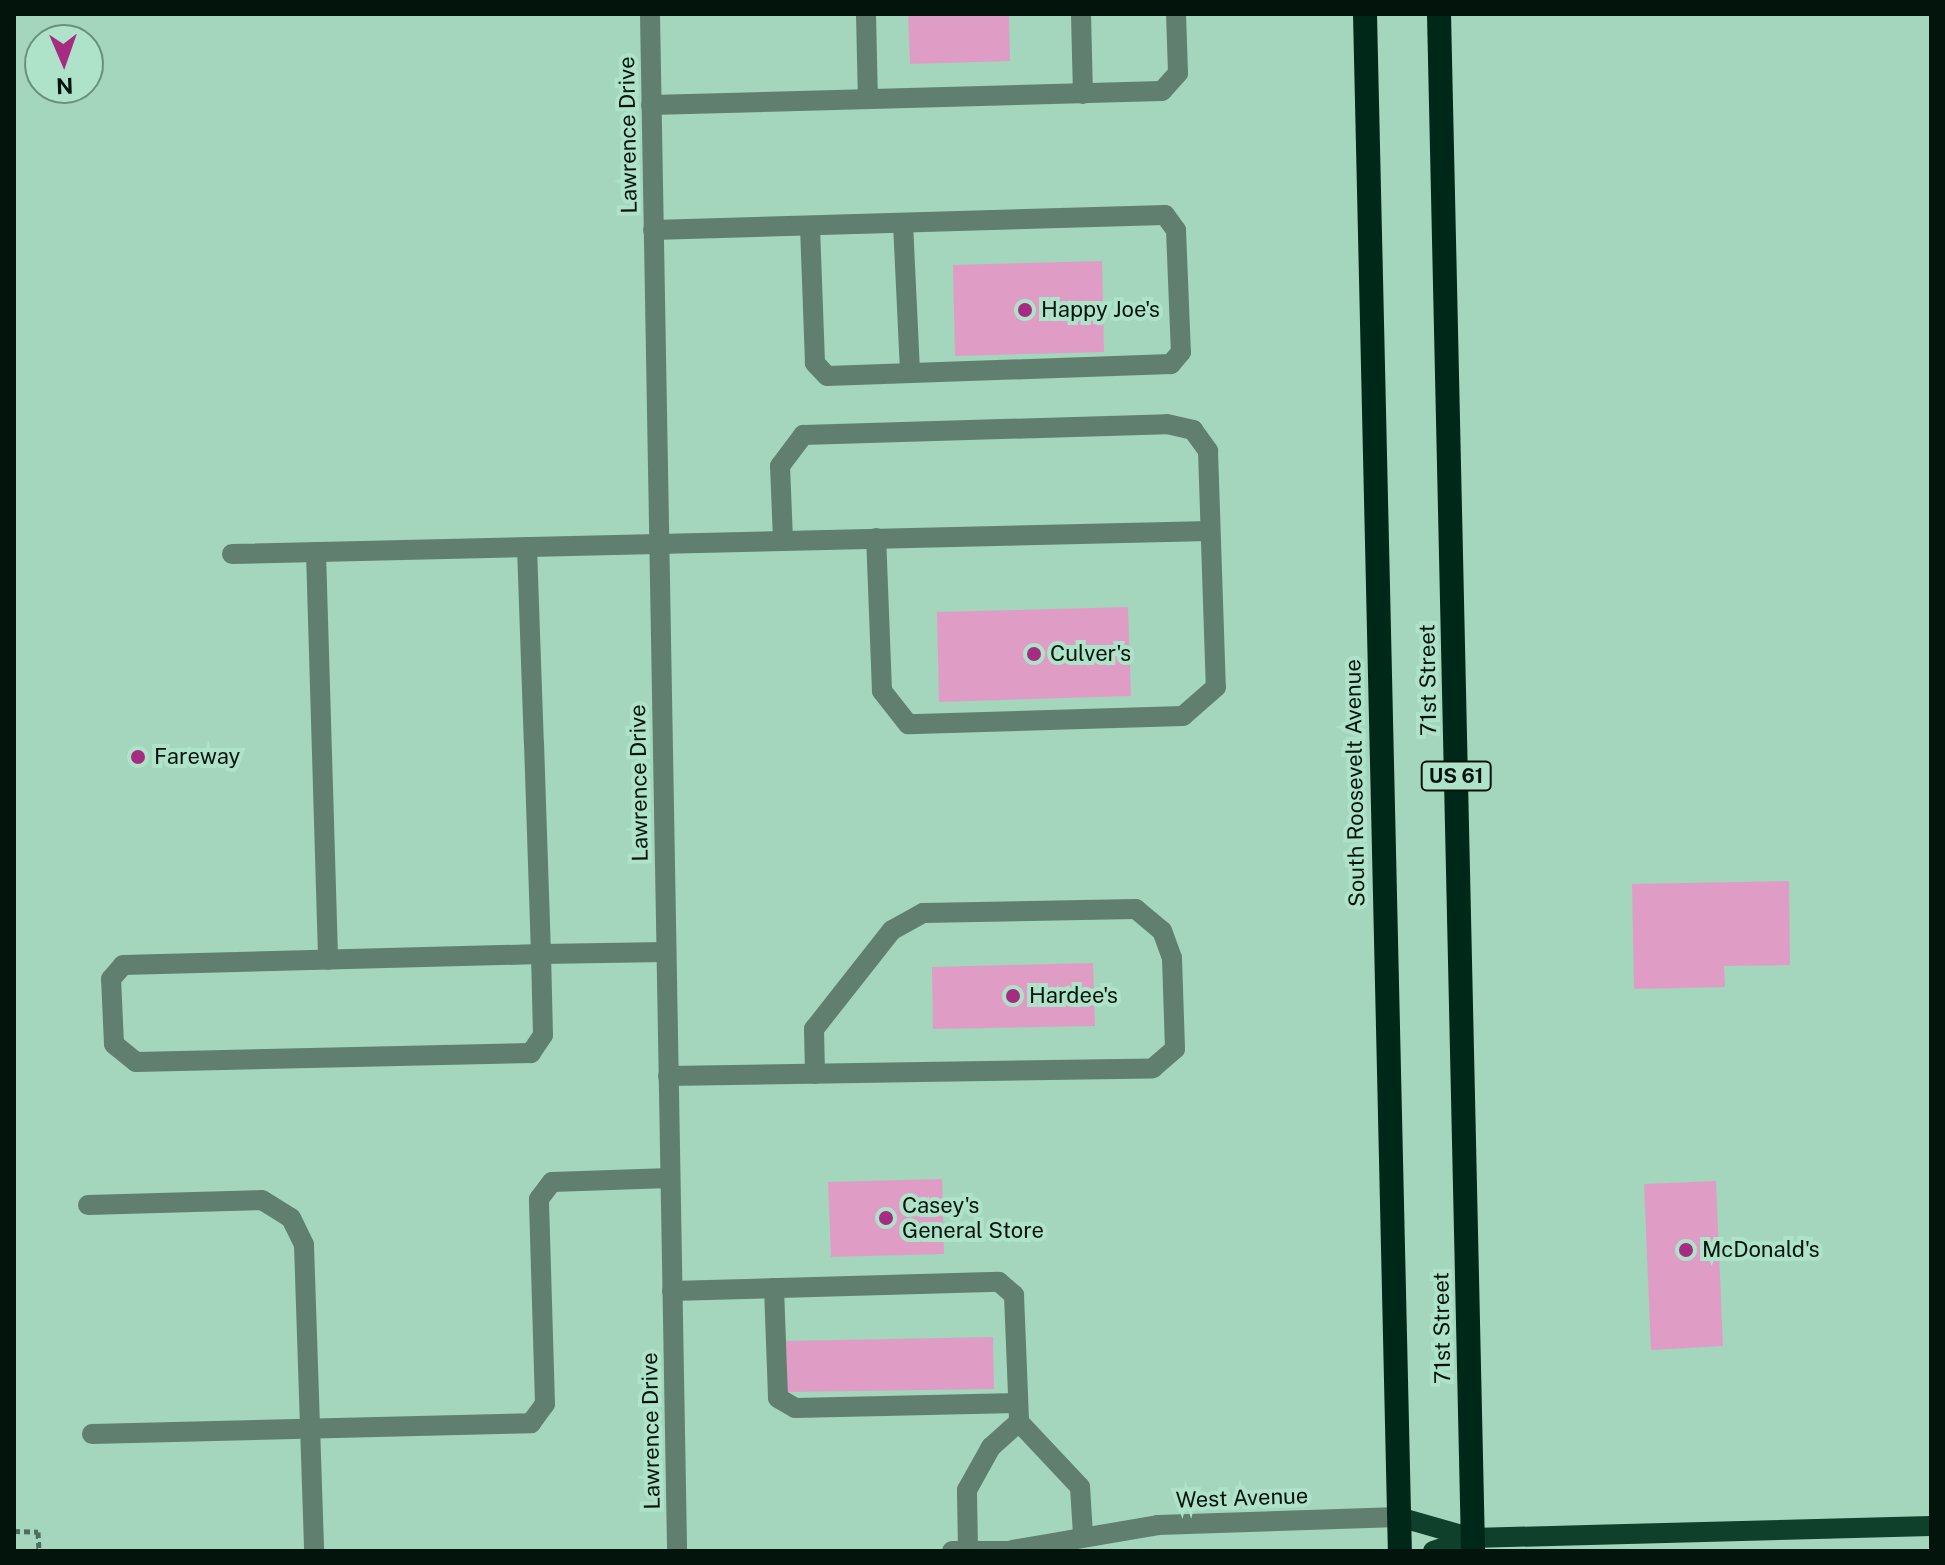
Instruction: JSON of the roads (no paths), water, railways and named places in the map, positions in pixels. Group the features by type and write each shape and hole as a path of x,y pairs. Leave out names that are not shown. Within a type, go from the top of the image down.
{"highway":[{"name":"South Roosevelt Avenue","path":"1365,14 1400,1551"},
{"name":"71st Street","path":"1439,14 1472,1544"}],"main road":[{"name":"West Avenue","path":"1399,1517 1472,1544"},
{"name":"West Avenue","path":"1433,1551 1472,1544 1931,1526"}],"street":[{"name":"Lawrence Drive","path":"650,14 677,1551"},
{"path":"866,14 868,99"},
{"path":"1081,14 1083,94"},
{"path":"651,105 1162,91 1178,73 1176,14"},
{"path":"653,230 1165,215 1176,245 1181,352 1171,364 827,376 815,363 810,227"},
{"path":"903,223 910,373"},
{"path":"783,540 780,466 803,435 1167,424 1193,430 1208,451 1216,687 1204,704 1183,716 908,724 882,691 876,538"},
{"path":"232,554 1210,531"},
{"path":"527,547 541,954 543,1035 531,1053 136,1062 114,1044 111,979 123,965 541,954 666,952"},
{"path":"316,552 328,960"},
{"path":"668,1076 815,1074 1153,1068 1175,1049 1172,958 1162,931 1136,909 923,913 892,930 814,1029 815,1074"},
{"path":"92,1434 531,1423 545,1404 539,1199 552,1182 670,1178"},
{"path":"88,1205 262,1200 291,1218 304,1245 314,1551"},
{"path":"672,1291 999,1282 1014,1295 1018,1412 1080,1487 1083,1535"},
{"path":"774,1288 778,1398 795,1408 1018,1412"},
{"path":"968,1550 967,1490 991,1447 1018,1412"},
{"name":"West Avenue","path":"952,1551 1014,1551 1083,1535 1158,1525 1399,1517"}],"place":[{"name":"Happy Joe's","path":"1025,310"},
{"name":"Culver's","path":"1034,654"},
{"name":"Fareway","path":"138,757"},
{"name":"Hardee's","path":"1013,996"},
{"name":"Casey's General Store","path":"886,1218"},
{"name":"McDonald's","path":"1686,1250"}]}
